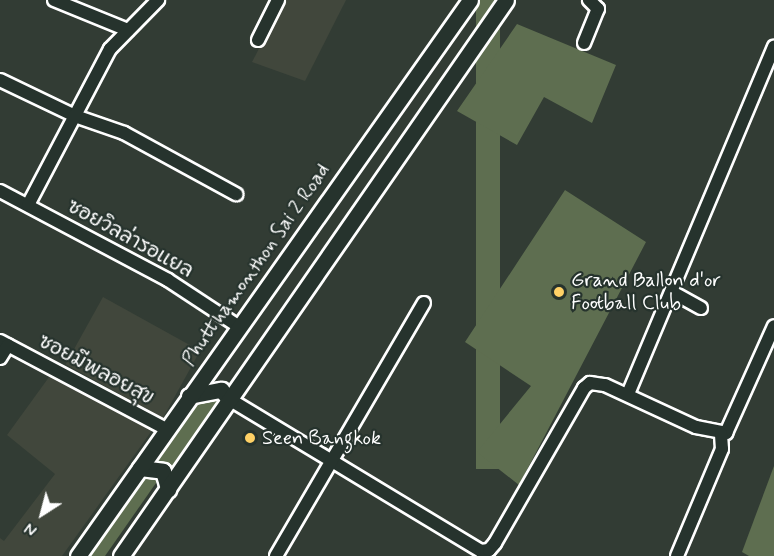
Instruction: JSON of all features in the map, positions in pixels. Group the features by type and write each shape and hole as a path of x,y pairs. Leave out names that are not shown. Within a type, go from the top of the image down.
{"main road":[{"name":"Phutthamonthon Sai 2 Road","path":"78,556 470,0"},
{"path":"121,556 506,0"},
{"path":"189,396 221,390 229,399"},
{"path":"140,468 163,471 168,489"}],"street":[{"path":"54,0 128,30"},
{"path":"28,205 110,49 158,0"},
{"path":"258,40 278,0"},
{"path":"584,44 598,9 589,0"},
{"path":"628,394 774,46"},
{"path":"0,80 75,116 124,133 236,194"},
{"name":"ซอยวิลล่ารอแยล","path":"0,191 168,280 238,326"},
{"path":"672,292 701,308"},
{"path":"276,556 329,461 424,303"},
{"path":"721,434 731,427 774,326"},
{"name":"ซอยมีพลอยสุข","path":"0,358 4,343 166,429"},
{"path":"229,399 485,554 584,388 598,382 696,427 721,434"},
{"path":"677,556 722,449 721,434"}],"shaded area":[{"path":"284,0 346,0 305,81 252,62"},
{"path":"103,297 200,351 163,418 66,364"},
{"path":"52,373 153,429 62,556 0,556 0,538 4,541 55,474 7,435"}],"green space":[{"path":"476,0 500,0 500,469 476,469"},
{"path":"517,24 616,65 592,123 544,97 517,145 457,111"},
{"name":"Grand Ballon d'or Football Club","path":"565,190 646,242 519,485 477,452 531,386 465,342"},
{"path":"218,396 217,405 172,468 155,461 200,397"},
{"path":"774,466 774,556 749,556 742,552"},
{"path":"149,472 159,475 156,483 105,556 87,556"}],"place":[{"name":"Grand Ballon d'or Football Club","path":"559,292"},
{"name":"Seen Bangkok","path":"250,438"}]}
